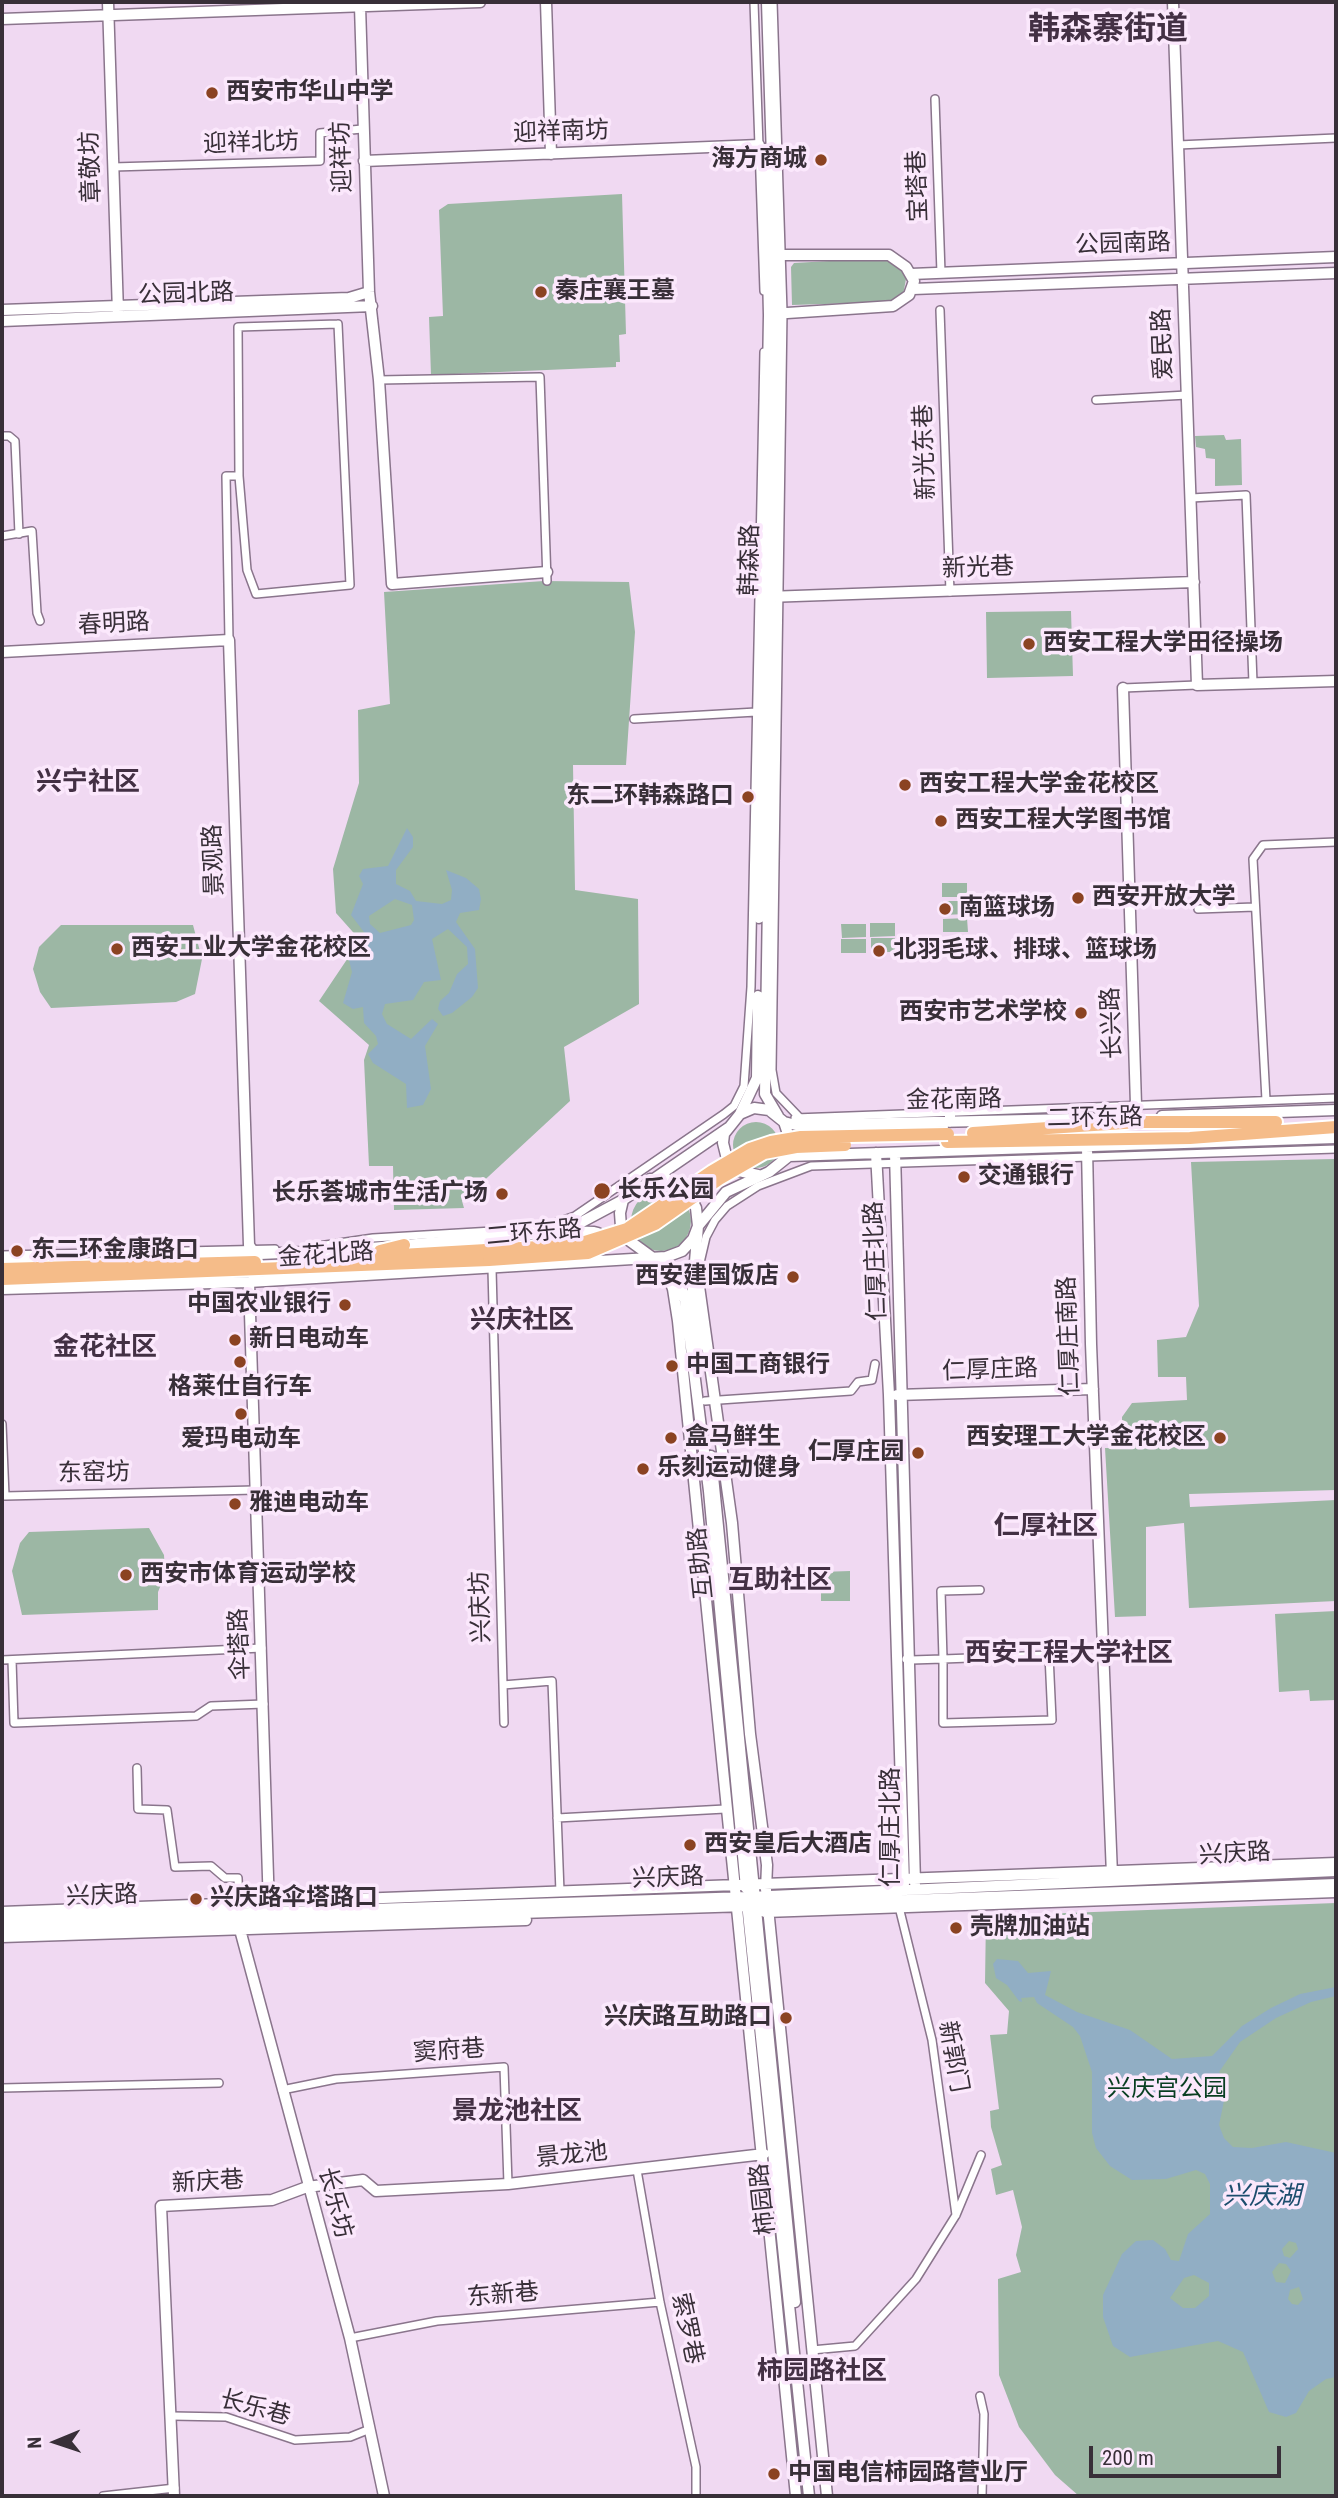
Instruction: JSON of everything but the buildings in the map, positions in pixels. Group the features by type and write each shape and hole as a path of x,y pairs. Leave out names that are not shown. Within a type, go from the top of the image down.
{"highway":[{"path":"1198,1115 1232,1128"},
{"path":"1070,1125 1097,1118"},
{"name":"二环东路","path":"949,1127 1021,1142 1336,1119"},
{"name":"二环东路","path":"4,1267 489,1259 575,1245 627,1228 711,1171 750,1149 801,1137 949,1127 1200,1120 1232,1128 1336,1127"},
{"path":"1196,1145 1232,1128"},
{"path":"1021,1142 1053,1149"},
{"path":"351,1262 404,1245"},
{"name":"二环东路","path":"2,1279 351,1262"},
{"path":"351,1262 412,1272"}],"street":[{"name":"章敬坊","path":"108,2 119,318"},
{"path":"2,19 337,4 359,6 480,2"},
{"path":"546,2 551,154"},
{"path":"754,2 759,145 772,255"},
{"name":"韩森路","path":"760,2 772,255"},
{"name":"韩森路","path":"766,2 773,314 765,1094 780,1119"},
{"path":"772,255 773,2"},
{"name":"爱民路","path":"1173,2 1197,685"},
{"name":"迎祥坊","path":"359,6 369,292 379,380 392,584 547,577"},
{"name":"宝塔巷","path":"935,99 941,273"},
{"name":"迎祥北坊","path":"113,167 320,161 320,132 362,130"},
{"path":"1178,145 1336,138"},
{"name":"迎祥南坊","path":"364,161 759,145"},
{"path":"772,255 889,255 911,274 912,289 902,302 893,306 773,314"},
{"name":"公园南路","path":"911,274 1336,257"},
{"name":"公园南路","path":"912,289 1336,272"},
{"name":"公园北路","path":"2,310 349,298 369,292"},
{"name":"公园北路","path":"2,321 372,306"},
{"name":"新光东巷","path":"940,310 950,592"},
{"path":"658,1260 682,1251 693,1239 698,1226 719,1198 740,1184 769,1172 789,1156 790,1140 780,1119 772,1070 773,314"},
{"path":"758,1175 738,1173 728,1164 723,1143 737,1110 746,1074 773,314"},
{"path":"338,324 349,585 256,594 247,570 239,476 238,327 338,324"},
{"path":"379,380 540,377 547,577"},
{"path":"1096,400 1187,395"},
{"path":"2,436 9,436 15,441 19,534"},
{"name":"景观路","path":"239,476 226,476 229,640 253,1252"},
{"path":"1191,498 1246,495 1253,684"},
{"path":"2,536 32,531 37,613 40,621"},
{"name":"新光巷","path":"771,597 1194,582"},
{"name":"韩森路","path":"737,1110 757,1078 771,597"},
{"name":"春明路","path":"2,652 229,640"},
{"path":"1123,688 1336,681"},
{"name":"长兴路","path":"1123,688 1136,1105"},
{"path":"634,719 757,712"},
{"path":"1266,1100 1253,859 1263,845 1336,842"},
{"path":"1198,909 1255,907"},
{"path":"776,1093 799,1117"},
{"path":"541,1228 575,1216 737,1110 758,1108 780,1119 799,1117 949,1127 1136,1105 1336,1098"},
{"name":"金花南路","path":"780,1119 796,1125 949,1127 1097,1118 1336,1110"},
{"path":"728,1128 650,1178 623,1200 620,1213 621,1227 627,1239 658,1260 676,1305 726,1822 766,2153 796,2496"},
{"name":"金花南路","path":"789,1156 877,1159 1053,1149 1087,1152 1336,1139"},
{"path":"895,1158 1336,1149"},
{"name":"仁厚庄南路","path":"1087,1152 1093,1389 1113,1891"},
{"name":"仁厚庄北路","path":"895,1158 911,1660 911,1879 906,1897"},
{"path":"697,1274 706,1237 715,1220 738,1196 811,1166 877,1159"},
{"name":"仁厚庄北路","path":"877,1159 890,1395 898,1657 911,1879"},
{"path":"650,1178 665,1178 679,1184 690,1194 696,1208 698,1226 692,1297 732,1523 750,1734 766,1865 755,1884 757,1905 812,2350 827,2496"},
{"name":"金花北路","path":"4,1267 529,1237 565,1231 623,1200"},
{"path":"2,1255 253,1252 541,1228 594,1232 602,1238 603,1247 599,1254 576,1264"},
{"name":"金花北路","path":"2,1289 249,1282 412,1272 489,1259 576,1264 658,1260"},
{"name":"兴庆坊","path":"489,1259 504,1723"},
{"name":"互助路","path":"658,1260 681,1286 685,1300 704,1450 738,1804 757,1905"},
{"path":"694,1261 710,1401"},
{"name":"伞塔路","path":"249,1282 269,1912"},
{"path":"710,1401 851,1391 858,1382 872,1380 875,1364"},
{"name":"仁厚庄路","path":"890,1395 1093,1389"},
{"name":"东窑坊","path":"2,1424 5,1496 255,1490"},
{"path":"690,1451 704,1450"},
{"path":"898,1657 911,1660 943,1659 1049,1655 1052,1720 943,1723 943,1659 942,1591 980,1590"},
{"path":"2,1660 262,1648"},
{"path":"12,1660 14,1723 196,1716 211,1706 264,1704"},
{"path":"503,1685 552,1681 560,1892"},
{"path":"137,1768 138,1809 167,1810 175,1867 211,1866 225,1878 238,1878 239,1904"},
{"path":"726,1822 738,1804"},
{"path":"557,1818 725,1809"},
{"path":"2,1912 239,1904 269,1912 560,1892 1336,1863"},
{"name":"兴庆路","path":"906,1897 1024,1886 1113,1891 1336,1871"},
{"path":"1005,1875 1024,1886"},
{"name":"兴庆路","path":"2,1921 269,1912 735,1906 906,1897 1336,1884"},
{"path":"2,1937 906,1897 1113,1891 1336,1892"},
{"name":"新郭门","path":"906,1897 932,2040 956,2215"},
{"name":"柿园路","path":"757,1905 766,2153 809,2496"},
{"name":"柿园路","path":"757,1905 815,2496"},
{"name":"兴庆路","path":"2,1929 239,1926 269,1912"},
{"name":"长乐坊","path":"239,1926 307,2187 350,2338 384,2496"},
{"name":"窦府巷","path":"282,2090 336,2079 504,2067 508,2184"},
{"path":"2,2088 219,2083"},
{"name":"景龙池","path":"376,2191 508,2184 766,2153"},
{"path":"812,2350 855,2346 916,2279 956,2215 981,2155"},
{"name":"索罗巷","path":"636,2170 660,2302 696,2467 696,2496"},
{"name":"新庆巷","path":"172,2416 161,2206 272,2200 307,2187 363,2180 376,2191"},
{"name":"东新巷","path":"350,2338 437,2321 660,2302"},
{"path":"980,2396 984,2414 982,2496"},
{"path":"103,2496 174,2492 172,2416"},
{"name":"长乐巷","path":"172,2416 226,2417 295,2440 350,2437 370,2429"}],"green space":[{"path":"622,194 626,334 619,335 620,362 616,362 616,367 431,375 429,317 443,316 439,210 448,204"},
{"path":"882,258 901,268 906,279 903,295 891,302 792,305 791,267 794,263"},
{"path":"1224,435 1226,440 1241,439 1242,485 1215,486 1215,459 1206,458 1205,449 1196,447 1195,436"},
{"path":"544,581 629,582 635,632 626,765 573,765 575,890 638,899 639,1004 564,1047 570,1101 462,1201 464,1208 394,1210 393,1166 369,1166 364,1060 369,1045 319,1001 360,940 336,913 333,869 359,783 358,710 390,704 384,592"},
{"name":"西安工程大学田径操场","path":"1071,611 1073,676 987,678 986,612"},
{"path":"942,883 967,883 967,897 942,897"},
{"path":"942,901 967,901 967,914 942,915"},
{"path":"967,918 968,932 943,932 943,919"},
{"path":"870,923 895,923 895,936 870,937"},
{"path":"841,924 866,924 866,937 842,938"},
{"path":"61,925 193,925 202,959 195,994 176,1002 51,1008 40,992 33,969 39,947"},
{"path":"871,938 895,938 895,952 871,952"},
{"path":"841,939 866,939 866,953 841,953"},
{"path":"756,1122 772,1129 779,1145 772,1161 756,1168 740,1161 733,1145 740,1129"},
{"name":"西安理工大学金花校区","path":"1334,1159 1336,1490 1189,1494 1190,1507 1336,1500 1336,1601 1189,1608 1184,1523 1146,1527 1146,1616 1115,1617 1105,1448 1122,1448 1122,1417 1132,1403 1187,1400 1186,1377 1158,1377 1157,1340 1186,1337 1199,1306 1191,1162"},
{"path":"661,1191 682,1200 691,1221 682,1242 661,1251 640,1242 631,1221 640,1200"},
{"path":"149,1528 164,1555 165,1575 158,1592 158,1610 22,1615 12,1571 20,1543 29,1532"},
{"path":"850,1571 850,1601 821,1601 821,1572"},
{"path":"1336,1611 1336,1700 1310,1701 1309,1690 1279,1692 1275,1614"},
{"name":"兴庆宫公园","path":"1336,1903 1336,2496 1079,2496 1055,2475 1019,2427 999,2375 998,2279 1021,2272 1016,2255 1022,2227 1013,2190 996,2195 991,2169 1002,2165 991,2127 990,2111 999,2109 990,2035 1007,2034 1009,2011 985,1983 986,1916"}],"water":[{"path":"407,828 413,837 413,847 396,870 396,884 410,891 416,901 442,904 451,900 452,890 446,870 466,878 479,889 481,899 479,910 460,913 456,922 475,949 478,988 472,997 452,1013 443,1016 438,1009 457,974 468,964 467,947 448,929 432,939 441,980 424,982 413,1000 385,1004 382,1014 387,1024 411,1039 432,1019 438,1024 425,1046 431,1089 423,1105 407,1108 406,1084 373,1063 368,1054 378,1044 376,1036 364,1023 363,1007 353,1009 343,1003 352,972 349,960 367,936 351,915 363,884 359,876 363,869 388,866","holes":["395,899 412,905 414,920 411,925 380,933 370,924 369,916"]},
{"name":"兴庆湖","path":"997,1959 1018,1961 1028,1973 1051,1971 1045,1995 1077,2012 1130,2030 1172,2059 1212,2056 1242,2026 1271,2008 1300,1994 1336,1987 1336,1996 1311,2002 1276,2018 1240,2042 1219,2072 1224,2078 1225,2096 1219,2125 1224,2138 1233,2147 1252,2148 1286,2142 1336,2153 1336,2377 1326,2379 1309,2391 1296,2413 1286,2417 1269,2412 1243,2352 1218,2341 1130,2357 1113,2346 1103,2317 1103,2295 1122,2254 1136,2241 1153,2240 1165,2249 1171,2260 1179,2261 1188,2234 1210,2214 1210,2184 1205,2174 1196,2170 1166,2179 1132,2180 1110,2166 1096,2148 1092,2133 1092,2072 1080,2036 1073,2027 1037,2003 1034,1997 1021,1998 1022,2002 1019,2001 1007,1985 996,1978 993,1964","holes":["1289,2241 1296,2243 1298,2249 1290,2258 1284,2256 1282,2249","1279,2263 1286,2264 1291,2271 1285,2283 1276,2282 1272,2272","1194,2275 1209,2283 1209,2296 1195,2308 1183,2308 1170,2298 1184,2278","1299,2287 1303,2299 1298,2305 1292,2304 1288,2299 1290,2290"]}],"place":[{"name":"西安市华山中学","path":"212,93"},
{"name":"海方商城","path":"821,160"},
{"name":"秦庄襄王墓","path":"541,292"},
{"name":"西安工程大学田径操场","path":"1029,644"},
{"name":"西安工程大学金花校区","path":"905,785"},
{"name":"东二环韩森路口","path":"748,797"},
{"name":"西安工程大学图书馆","path":"941,821"},
{"name":"西安开放大学","path":"1078,898"},
{"name":"南篮球场","path":"945,909"},
{"name":"西安工业大学金花校区","path":"117,949"},
{"name":"北羽毛球、排球、篮球场","path":"879,951"},
{"name":"西安市艺术学校","path":"1081,1013"},
{"name":"交通银行","path":"964,1177"},
{"name":"长乐公园","path":"602,1191"},
{"name":"长乐荟城市生活广场","path":"502,1194"},
{"name":"东二环金康路口","path":"17,1251"},
{"name":"西安建国饭店","path":"793,1277"},
{"name":"中国农业银行","path":"345,1305"},
{"name":"新日电动车","path":"235,1340"},
{"name":"格莱仕自行车","path":"240,1362"},
{"name":"中国工商银行","path":"672,1366"},
{"name":"爱玛电动车","path":"241,1414"},
{"name":"盒马鲜生","path":"671,1438"},
{"name":"西安理工大学金花校区","path":"1220,1438"},
{"name":"仁厚庄园","path":"918,1453"},
{"name":"乐刻运动健身","path":"643,1469"},
{"name":"雅迪电动车","path":"235,1504"},
{"name":"西安市体育运动学校","path":"126,1575"},
{"name":"西安皇后大酒店","path":"690,1845"},
{"name":"兴庆路伞塔路口","path":"196,1899"},
{"name":"壳牌加油站","path":"956,1928"},
{"name":"兴庆路互助路口","path":"786,2018"},
{"name":"中国电信柿园路营业厅","path":"774,2474"}],"district":[{"name":"韩森寨街道","path":"1108,31"},
{"name":"兴宁社区","path":"88,783"},
{"name":"兴庆社区","path":"522,1321"},
{"name":"金花社区","path":"105,1348"},
{"name":"仁厚社区","path":"1046,1527"},
{"name":"互助社区","path":"780,1581"},
{"name":"西安工程大学社区","path":"1069,1654"},
{"name":"景龙池社区","path":"517,2112"},
{"name":"柿园路社区","path":"822,2372"}]}
